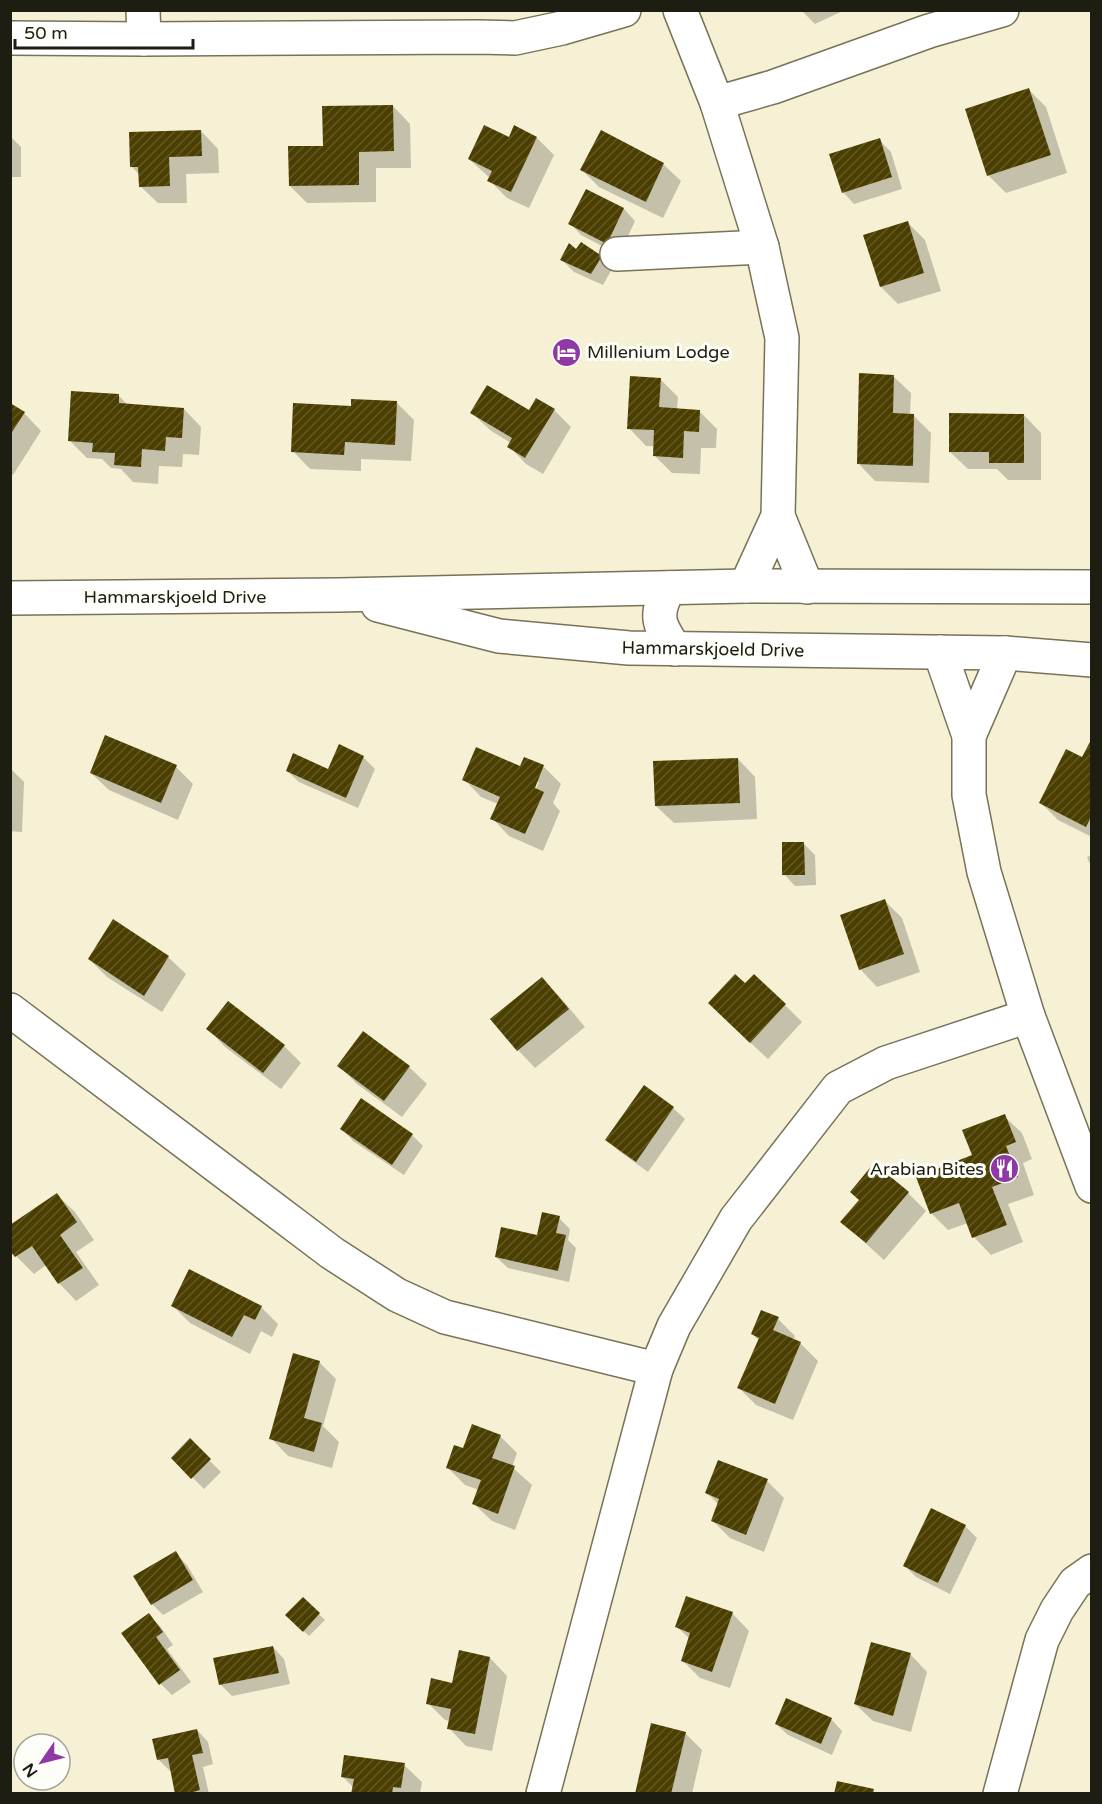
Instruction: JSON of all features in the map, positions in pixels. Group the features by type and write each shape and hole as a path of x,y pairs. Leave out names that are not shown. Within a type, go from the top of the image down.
{"street":[{"path":"10,38 144,25 515,38 624,10"},
{"path":"680,10 717,103 762,247 782,338 778,516 746,586"},
{"path":"717,103 773,87 929,31 1002,10"},
{"path":"617,254 762,247"},
{"path":"778,516 807,586"},
{"name":"Hammarskjoeld Drive","path":"10,598 339,595 746,586 1092,588"},
{"path":"669,588 660,605 660,618 665,634 675,649"},
{"name":"Hammarskjoeld Drive","path":"339,595 499,636 629,648 1005,653 1092,660"},
{"path":"939,652 969,736 969,795 984,872 1028,1016 1092,1186"},
{"path":"969,736 1005,653"},
{"path":"10,1010 332,1252 397,1295 445,1317 656,1369"},
{"path":"543,1794 656,1369 674,1326 736,1219 838,1088 886,1063 1028,1016"},
{"path":"1000,1794 1042,1640 1057,1610 1076,1583 1092,1571"}],"building":[{"path":"1029,88 1051,155 987,176 965,109"},
{"path":"393,105 394,151 359,152 359,185 289,186 288,146 323,146 322,106"},
{"path":"484,125 509,137 514,125 537,137 511,192 487,181 492,171 468,159"},
{"path":"201,130 202,156 169,157 170,186 139,187 138,167 130,167 129,132"},
{"path":"601,130 664,163 646,202 580,170"},
{"path":"880,138 892,177 842,193 829,154"},
{"path":"586,189 624,208 607,244 568,224"},
{"path":"908,221 924,273 880,287 863,235"},
{"path":"581,242 602,256 591,274 560,260 569,243 576,249"},
{"path":"859,373 894,375 893,413 914,414 913,466 857,464"},
{"path":"630,376 661,378 659,407 700,410 699,432 684,431 683,458 653,456 654,430 627,429"},
{"path":"487,385 529,410 536,398 555,409 525,458 507,447 512,438 470,413"},
{"path":"71,391 119,394 119,403 184,408 182,438 166,437 165,451 142,449 141,467 114,465 115,453 92,452 93,443 68,441"},
{"path":"351,399 397,401 395,445 345,442 344,455 291,452 293,403 351,406"},
{"path":"10,403 25,412 10,435"},
{"path":"949,413 1024,414 1024,463 989,463 989,452 949,452"},
{"path":"105,735 177,765 161,803 90,773"},
{"path":"1092,738 1092,820 1090,819 1086,827 1039,803 1066,749 1082,757"},
{"path":"339,744 364,756 346,798 286,771 293,753 328,769"},
{"path":"476,747 520,766 524,757 544,765 535,788 544,792 525,834 490,819 500,797 462,780"},
{"path":"738,758 740,803 655,806 653,761"},
{"path":"782,842 804,842 805,875 782,875"},
{"path":"885,899 904,954 859,970 840,915"},
{"path":"113,919 169,956 144,996 88,959"},
{"path":"735,974 745,983 754,974 786,1004 750,1043 708,1003"},
{"path":"542,977 569,1009 517,1051 490,1019"},
{"path":"228,1001 285,1045 263,1073 206,1029"},
{"path":"363,1031 410,1066 384,1101 337,1066"},
{"path":"644,1085 674,1107 636,1162 605,1140"},
{"path":"361,1098 413,1134 392,1165 340,1129"},
{"path":"1005,1114 1016,1142 1006,1146 1018,1177 992,1187 1007,1225 972,1238 959,1203 930,1214 916,1177 972,1155 962,1130"},
{"path":"874,1163 909,1192 866,1243 840,1222 859,1200 850,1192"},
{"path":"57,1193 77,1222 60,1235 83,1268 58,1284 32,1246 15,1257 10,1251 10,1225"},
{"path":"542,1212 560,1216 556,1233 566,1235 558,1271 495,1257 501,1227 537,1235"},
{"path":"189,1269 262,1306 255,1320 244,1315 232,1337 171,1306"},
{"path":"761,1310 779,1317 773,1330 801,1342 775,1404 737,1388 759,1338 751,1334"},
{"path":"293,1353 320,1361 304,1418 322,1423 314,1452 269,1439"},
{"path":"472,1424 501,1435 492,1458 515,1466 498,1514 472,1504 481,1480 446,1468 454,1445 463,1448"},
{"path":"190,1438 211,1459 191,1479 171,1458"},
{"path":"718,1460 768,1479 746,1535 711,1521 719,1499 705,1493"},
{"path":"931,1508 966,1525 938,1583 903,1566"},
{"path":"176,1551 193,1580 151,1605 133,1576"},
{"path":"686,1596 733,1612 712,1672 681,1661 690,1633 675,1627"},
{"path":"303,1597 320,1613 303,1632 285,1615"},
{"path":"149,1613 163,1632 156,1637 180,1670 159,1685 121,1633"},
{"path":"871,1642 911,1653 893,1716 854,1704"},
{"path":"273,1646 279,1673 219,1685 213,1658"},
{"path":"459,1650 490,1657 475,1734 447,1729 451,1709 426,1704 431,1678 452,1683"},
{"path":"786,1698 832,1718 821,1744 775,1724"},
{"path":"651,1723 686,1732 671,1794 635,1794"},
{"path":"197,1729 203,1753 192,1755 200,1790 175,1794 168,1758 157,1760 152,1739"},
{"path":"344,1755 405,1763 401,1788 393,1787 392,1794 351,1794 354,1779 341,1777"},
{"path":"837,1781 874,1789 873,1794 834,1794"}],"place":[{"name":"Millenium Lodge","path":"566,352"},
{"name":"Arabian Bites","path":"1005,1169"}]}
